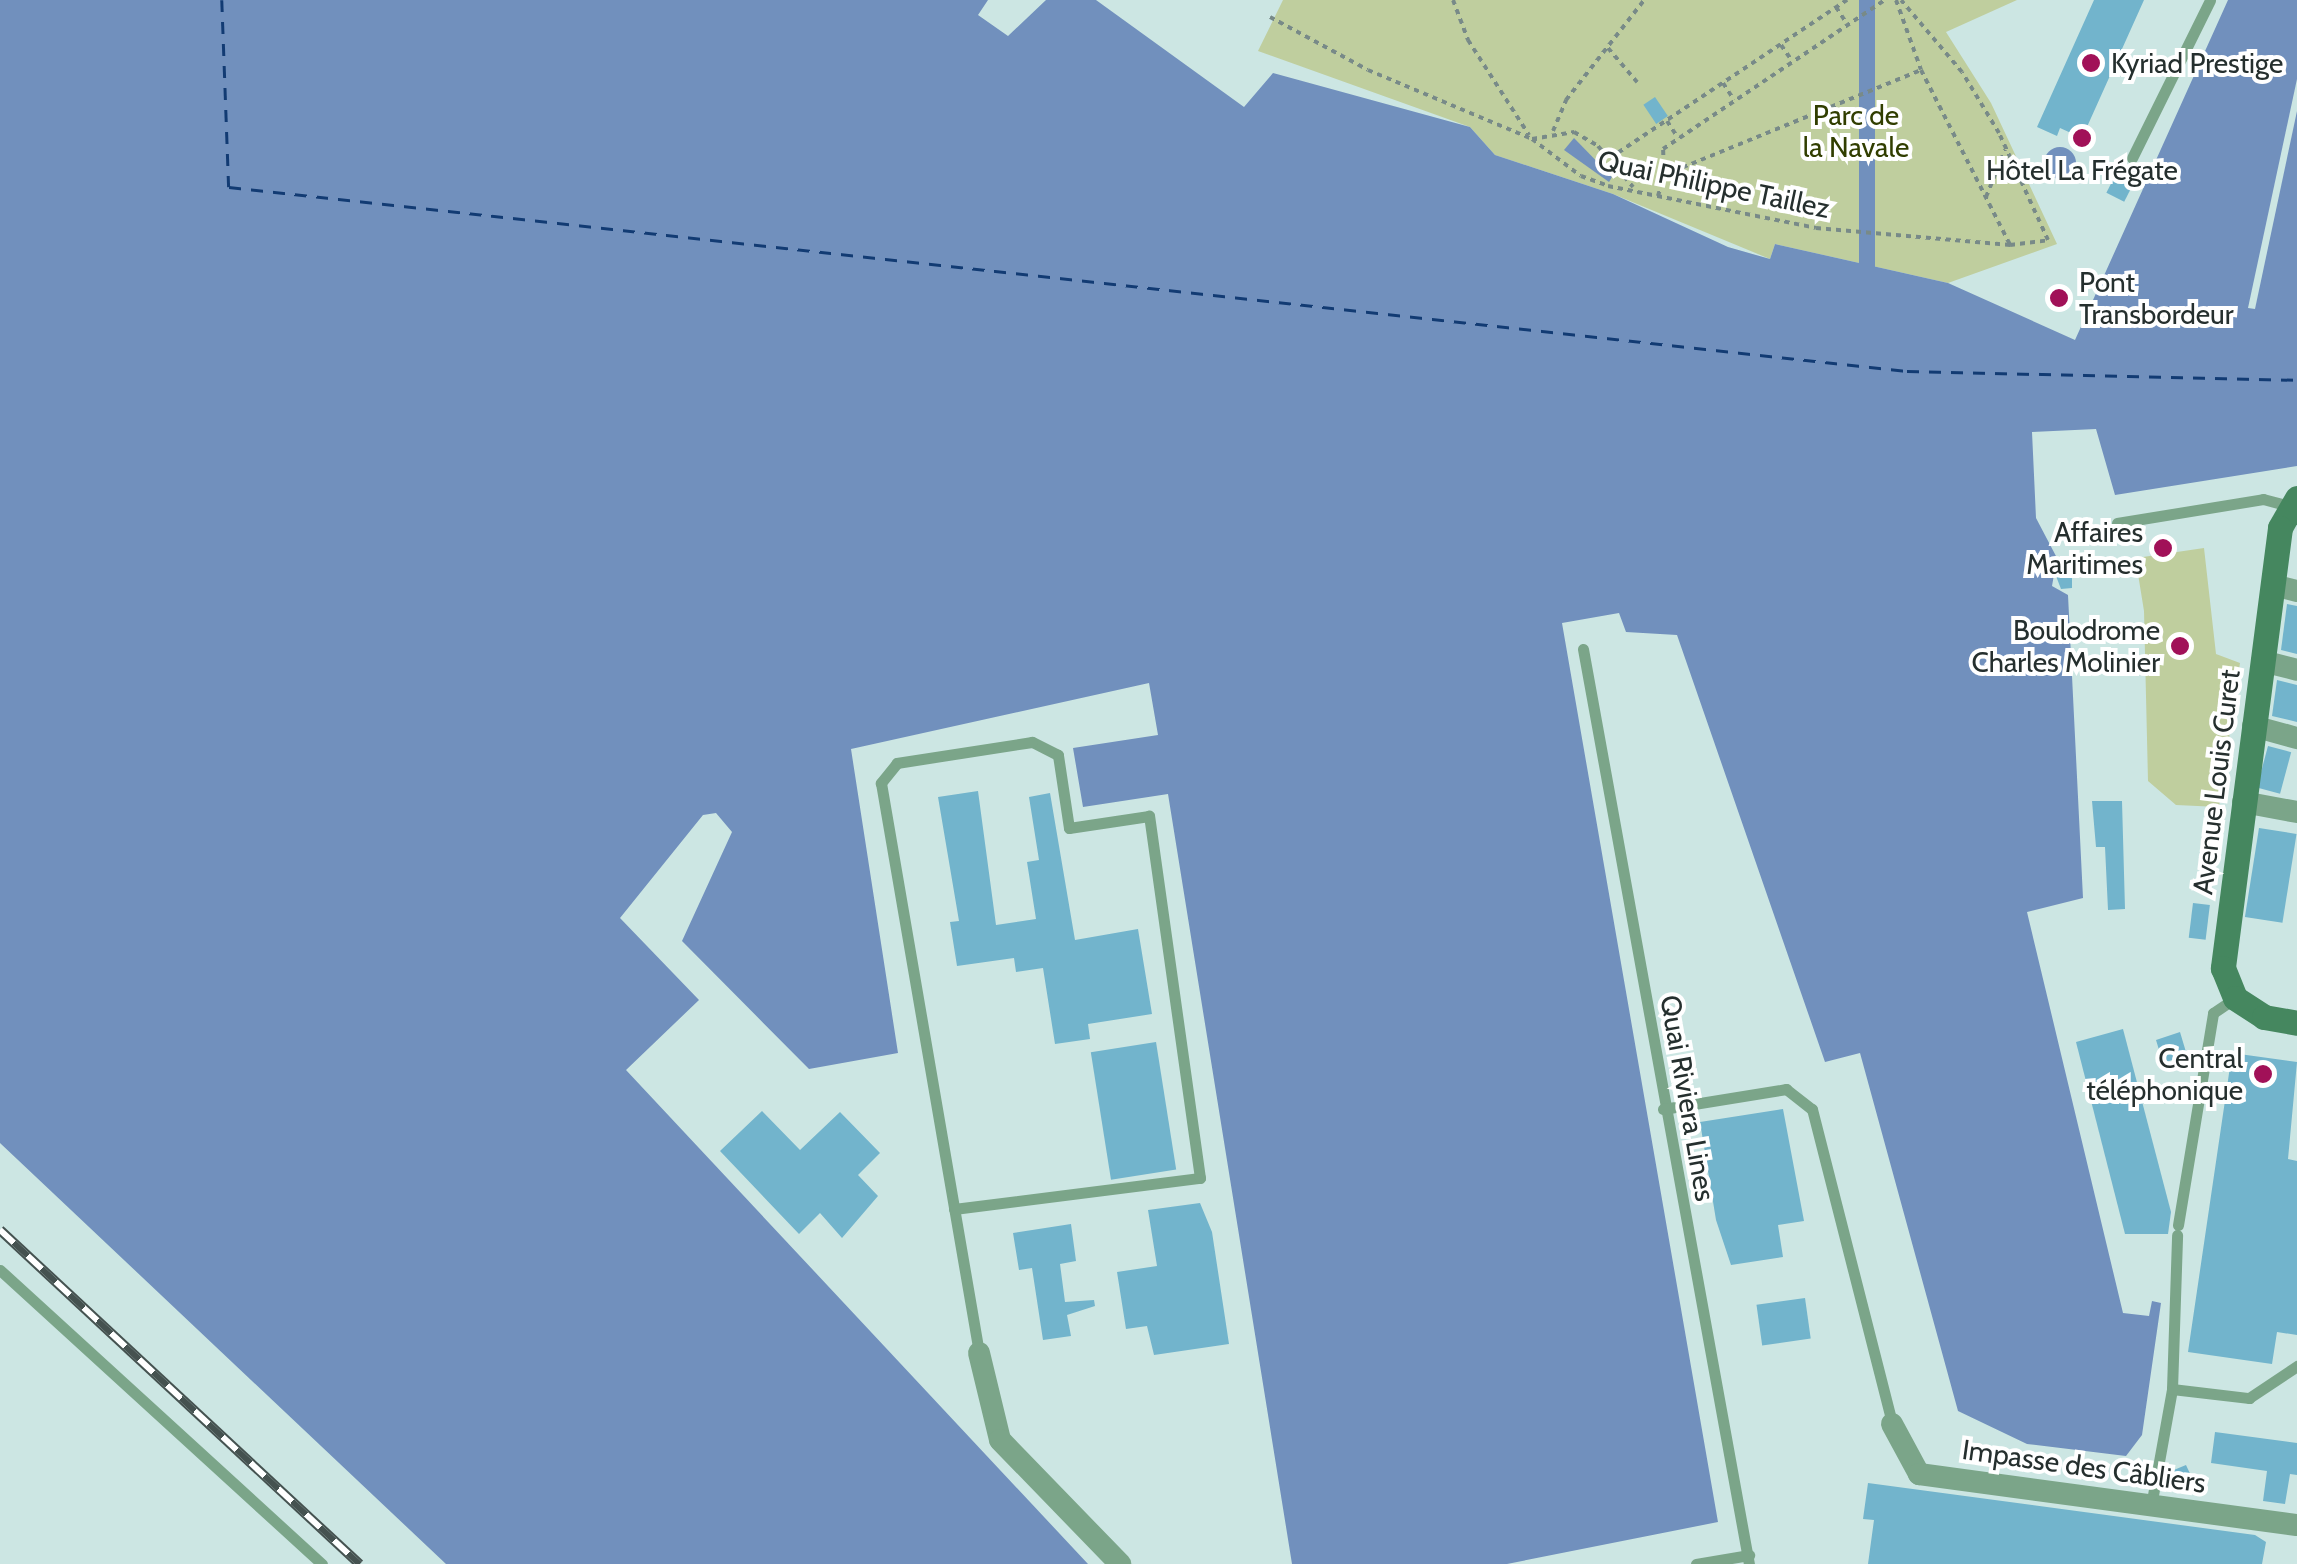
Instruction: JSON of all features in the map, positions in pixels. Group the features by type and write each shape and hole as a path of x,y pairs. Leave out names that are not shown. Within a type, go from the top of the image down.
{"main road":[{"name":"Avenue Louis Curet","path":"2235,998 2223,968 2262,661 2285,588 2293,502"},
{"path":"2235,998 2264,1017 2297,1023"}],"street":[{"path":"2262,661 2297,670"},
{"path":"2253,726 2297,738"},
{"path":"2243,802 2297,812"},
{"path":"978,1353 1000,1440 1120,1564"},
{"name":"Impasse des Câbliers","path":"1892,1424 1919,1474 2297,1526"}],"lane":[{"path":"2132,158 2210,0"},
{"path":"2117,523 2263,499 2293,502"},
{"name":"Quai Riviera Lines","path":"1583,649 1749,1559"},
{"path":"954,1209 1200,1178 1149,816 1069,828 1058,755 1032,742 898,762 882,783 978,1353"},
{"path":"2151,1506 2172,1388 2177,1230 2212,1013 2235,998"},
{"path":"1664,1109 1786,1088 1812,1109 1892,1424"},
{"path":"0,1270 322,1564"},
{"path":"2172,1388 2249,1398 2297,1366"},
{"path":"1696,1564 1749,1559"}],"path":[{"path":"1453,0 1468,40 1532,139 1554,131 1574,132 1610,158 1635,190"},
{"path":"1554,131 1566,100 1644,0"},
{"path":"1610,158 1847,0"},
{"path":"1658,196 1664,175 1663,149 1885,0"},
{"path":"1898,0 1962,72 2007,148 2048,240 2010,245 1921,70 1898,0"},
{"path":"1836,7 1848,25"},
{"name":"Quai Philippe Taillez","path":"1270,17 1368,70 1532,139 1582,176 1658,196 1816,228 2010,245"},
{"path":"1781,45 1792,62"},
{"path":"1608,48 1637,82"},
{"path":"1664,175 1921,70"},
{"path":"1724,83 1734,100"},
{"path":"1666,121 1678,138"},
{"path":"1986,196 2007,148"}],"green space":[{"name":"Parc de la Navale","path":"1283,0 2017,0 1946,32 1991,103 2057,244 1948,283 1775,244 1770,259 1613,194 1495,155 1470,127 1258,51"},
{"path":"2204,548 2216,654 2240,663 2219,807 2176,805 2148,781 2144,611 2138,574 2116,561"}],"water":[{"path":"0,0 988,0 978,15 1008,36 1046,0 1096,0 1244,107 1273,73 1470,127 1495,155 1613,194 1728,247 1770,259 1775,244 1948,283 2075,340 2228,0 2297,0 2297,466 2115,495 2096,429 2032,432 2036,518 2057,558 2052,586 2068,595 2083,898 2027,912 2123,1313 2149,1316 2152,1301 2161,1303 2142,1435 2126,1456 2027,1444 1958,1411 1860,1053 1825,1062 1677,635 1626,632 1619,613 1562,623 1718,1522 1507,1564 1292,1564 1168,794 1083,807 1073,748 1158,735 1149,683 851,749 898,1053 809,1069 682,941 732,832 716,813 703,815 620,918 699,1000 626,1070 1088,1564 446,1564 0,1143"},
{"path":"1859,0 1875,0 1875,288 1859,288"},
{"path":"1574,138 1612,177 1609,182 1564,150"},
{"path":"2060,147 2071,152 2076,163 2071,174 2060,179 2049,174 2044,163 2049,152"}],"pier":[{"path":"2297,79 2297,111 2255,309 2248,308"}],"building":[{"name":"Kyriad Prestige","path":"2094,0 2144,0 2082,138 2060,128 2057,136 2037,127"},
{"path":"1655,97 1668,116 1656,124 1643,105"},
{"path":"2120,166 2138,175 2124,202 2106,193"},
{"path":"2072,571 2072,588 2061,589 2056,576"},
{"path":"2287,604 2297,606 2297,654 2281,650"},
{"path":"2277,680 2297,685 2297,722 2272,716"},
{"path":"2268,746 2291,752 2280,794 2257,788"},
{"path":"978,791 996,925 1036,919 1027,862 1039,860 1029,797 1050,793 1075,940 1138,929 1152,1014 1088,1024 1090,1039 1055,1044 1043,968 1016,972 1014,958 957,966 950,922 959,921 938,797"},
{"path":"2092,801 2122,801 2125,909 2108,910 2105,847 2096,847"},
{"path":"2259,828 2297,834 2282,923 2245,917"},
{"path":"2193,903 2210,905 2206,940 2189,938"},
{"path":"2123,1029 2171,1212 2168,1234 2125,1234 2076,1042"},
{"path":"2180,1032 2189,1062 2174,1067 2172,1060 2163,1063 2156,1040"},
{"path":"1156,1042 1176,1169 1111,1180 1091,1052"},
{"path":"2232,1053 2297,1062 2288,1159 2297,1161 2297,1335 2277,1332 2272,1364 2188,1352"},
{"path":"1783,1109 1804,1221 1778,1225 1783,1257 1731,1265 1716,1220 1700,1122"},
{"path":"762,1111 800,1150 840,1112 880,1153 858,1175 878,1196 842,1238 820,1213 799,1234 720,1151"},
{"path":"1200,1203 1212,1232 1229,1344 1154,1355 1147,1326 1126,1329 1117,1272 1157,1266 1148,1210"},
{"path":"1071,1224 1076,1261 1060,1264 1065,1302 1094,1300 1095,1306 1067,1315 1071,1336 1043,1340 1032,1268 1019,1270 1013,1233"},
{"path":"1805,1298 1811,1339 1762,1345 1756,1305"},
{"path":"2215,1432 2297,1443 2297,1475 2290,1474 2285,1504 2263,1501 2267,1471 2211,1463"},
{"path":"2186,1465 2193,1480 2184,1484 2169,1472"},
{"path":"1868,1483 2255,1535 2266,1542 2262,1564 1868,1564 1874,1520 1863,1519"}],"ferry route":[{"path":"222,0 229,187 1907,371 2297,380"}],"railway":[{"path":"0,1230 360,1564"}],"place":[{"name":"Kyriad Prestige","path":"2091,63"},
{"name":"Hôtel La Frégate","path":"2082,138"},
{"name":"Pont Transbordeur","path":"2059,298"},
{"name":"Affaires Maritimes","path":"2163,548"},
{"name":"Boulodrome Charles Molinier","path":"2180,646"},
{"name":"Central téléphonique","path":"2263,1074"}]}
